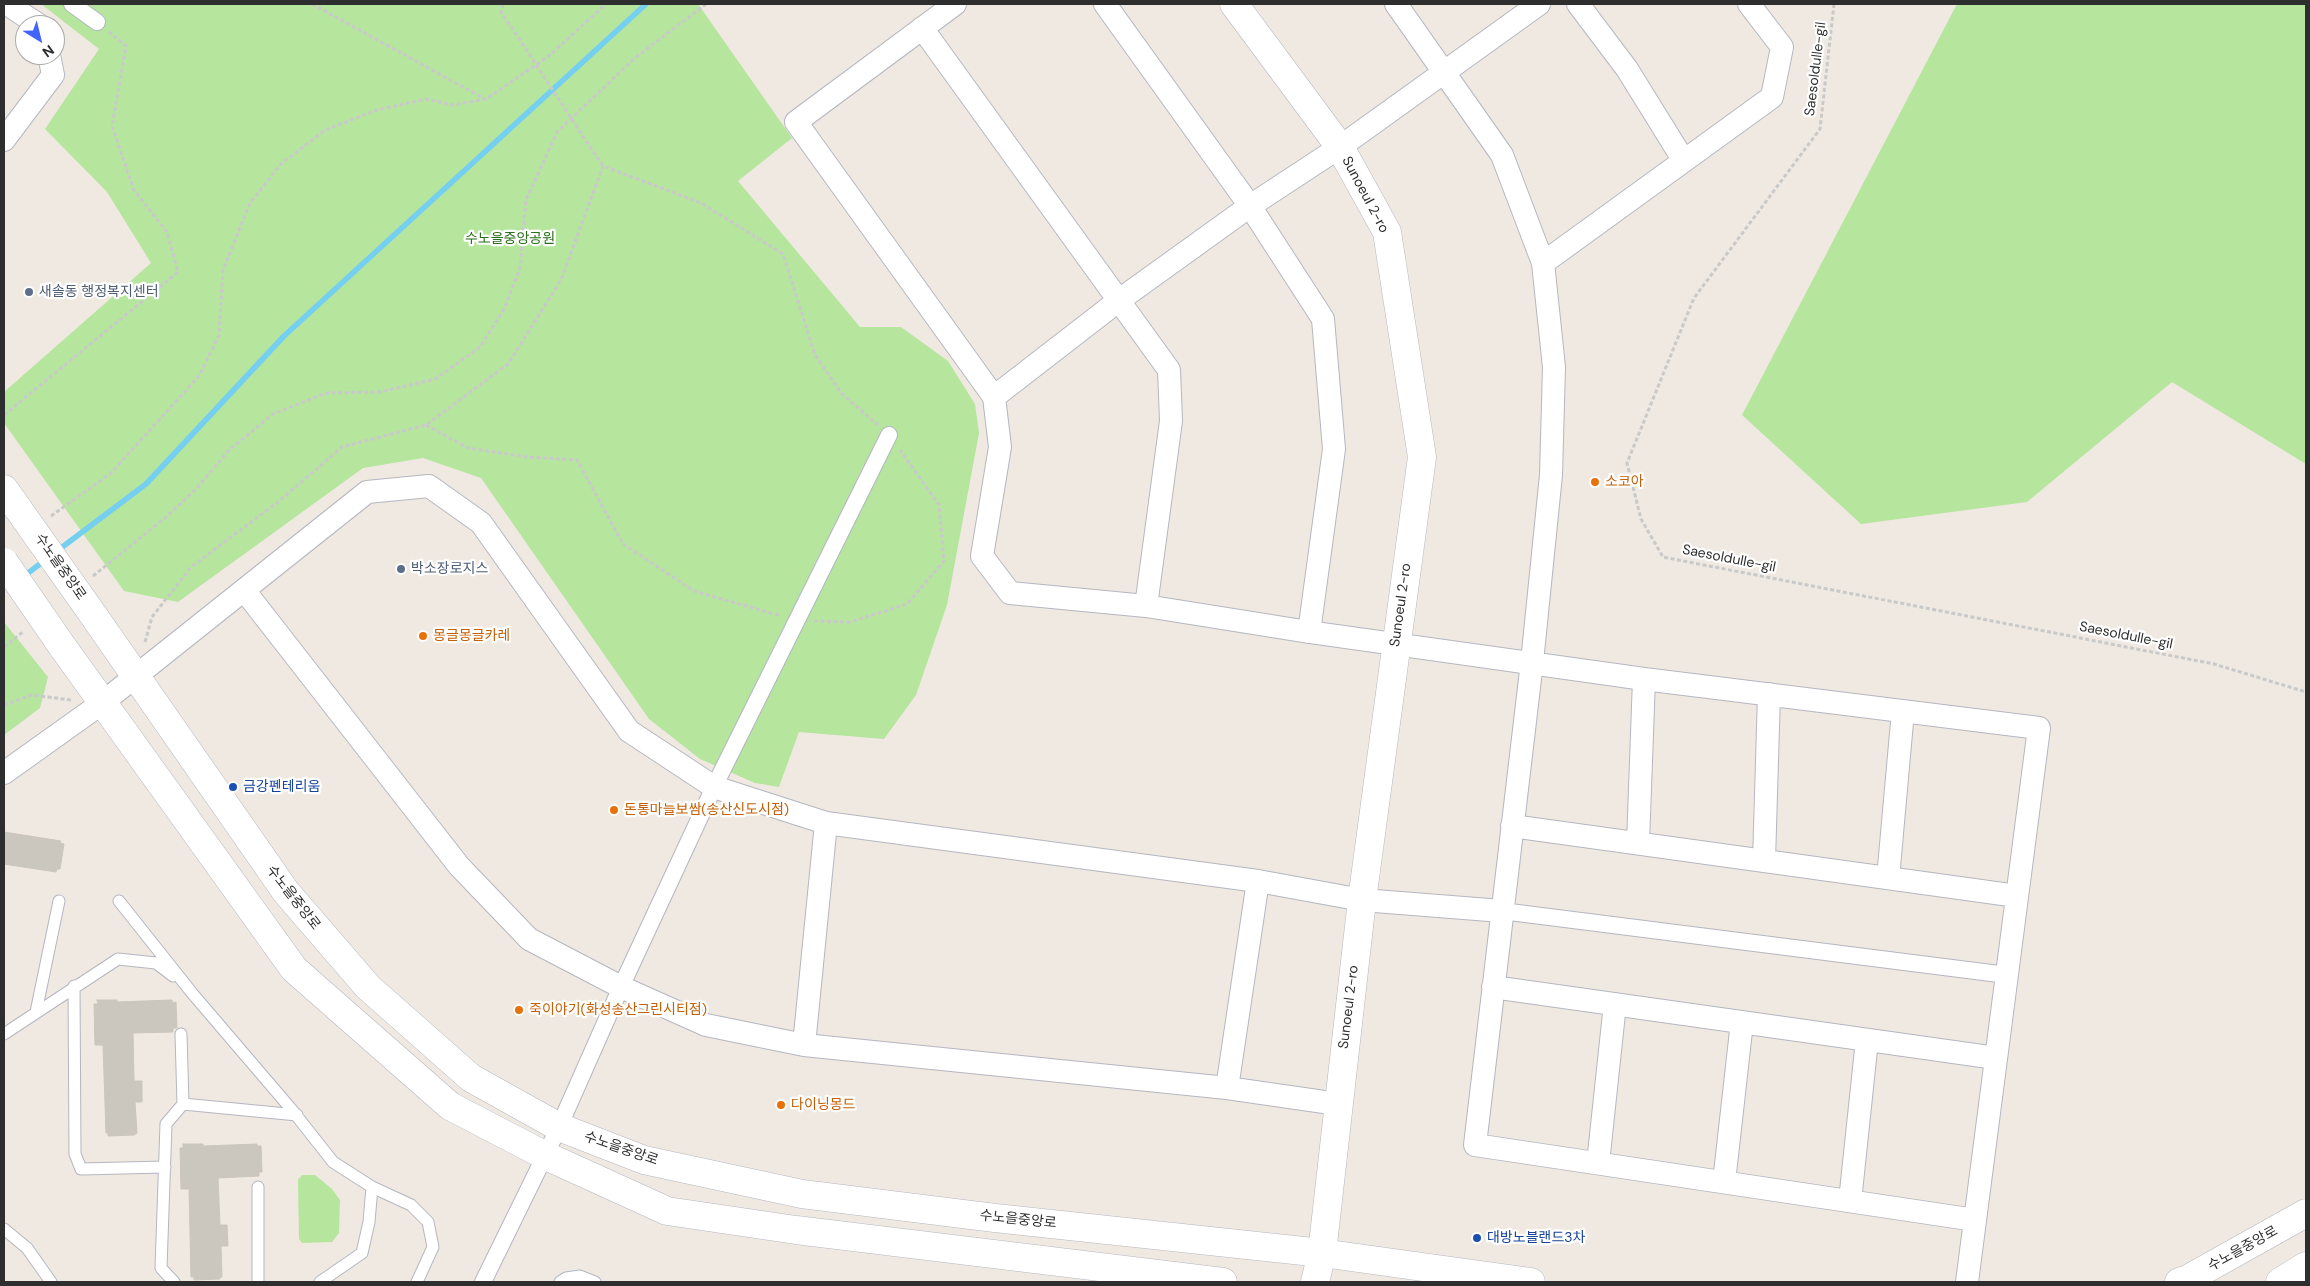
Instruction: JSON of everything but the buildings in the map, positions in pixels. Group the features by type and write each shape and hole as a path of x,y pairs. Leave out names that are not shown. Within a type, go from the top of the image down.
{"main road":[{"name":"Sunoeul 2-ro","path":"1234,4 1340,147 1387,232 1422,457 1362,900 1322,1253 1315,1282"},
{"name":"수노을중앙로","path":"11,499 286,892 368,987 471,1078 559,1126 644,1160 802,1194 995,1218 1322,1253 1531,1282"},
{"path":"4,562 102,703 294,969 450,1106 544,1155 667,1211 796,1230 1223,1282"},
{"name":"수노을중앙로","path":"2178,1282 2188,1279 2306,1213"},
{"path":"2280,1282 2306,1266"}],"street":[{"path":"7,4 24,15"},
{"path":"72,4 97,22"},
{"path":"955,4 796,122 994,397 1000,447 982,556 1010,593 1146,606 1309,632 1644,678 2039,728 1967,1282"},
{"path":"1105,4 1250,206 1324,319 1334,449 1309,632"},
{"path":"1396,4 1502,155 1543,263 1554,368 1551,475 1532,662 1474,1145 1976,1220"},
{"path":"994,397 1118,301 1250,206 1340,147 1539,4"},
{"path":"1578,4 1627,69 1684,161"},
{"path":"1543,263 1772,97 1782,47 1749,4"},
{"path":"922,28 1169,370 1171,421 1146,606"},
{"path":"4,140 53,75 51,65"},
{"path":"483,1282 559,1126 621,986 714,787 889,436"},
{"path":"4,773 102,703 366,492 429,486 481,523 629,732 714,787 826,823 1258,881 1362,900 1502,911 2007,975"},
{"path":"244,590 459,866 529,939 621,986 706,1025 804,1045 1227,1088 1338,1104"},
{"path":"1638,844 1644,678"},
{"path":"1764,861 1769,694"},
{"path":"1888,878 1903,711"},
{"path":"804,1045 826,823"},
{"path":"1512,826 2017,896"},
{"path":"1227,1088 1258,881"},
{"path":"1493,987 1996,1058"},
{"path":"1598,1163 1614,1004"},
{"path":"1724,1182 1742,1022"},
{"path":"1850,1201 1868,1040"}],"lane":[{"path":"36,1012 59,901"},
{"path":"119,901 185,984 297,1115 333,1162 372,1187 411,1205 428,1222 433,1247 417,1282"},
{"path":"4,1034 74,986 118,959 156,963 185,984"},
{"path":"74,986 74,1154 81,1169 165,1167"},
{"path":"174,1282 161,1268 166,1124 183,1104 181,1034"},
{"path":"183,1104 297,1115"},
{"path":"258,1187 258,1282"},
{"path":"320,1282 362,1254 369,1222 372,1187"},
{"path":"4,1229 27,1248 51,1282"},
{"path":"560,1282 566,1278 580,1276 595,1282"}],"path":[{"path":"312,4 486,99"},
{"path":"426,425 468,448 527,457 577,460 623,544 694,590 797,620 850,622 908,604 944,560 940,504 889,436 842,394 815,355 783,254 702,203 603,166 501,12 503,4"},
{"path":"49,517 110,474 199,376 219,335 223,270 250,203 281,164 325,130 377,110 426,99 453,104 486,99 550,56 606,4"},
{"path":"89,579 166,517 195,490 229,450 273,414 326,393 380,392 435,379 480,347 504,309 520,268 526,200 557,132 636,57 706,4"},
{"name":"Saesoldulle-gil","path":"1834,4 1820,129 1694,298 1627,462 1641,519 1663,557 2214,664 2306,692"},
{"path":"4,415 178,272 167,232 134,190 112,126 126,46 97,22"},
{"path":"136,676 152,617 191,567 278,502 342,447 426,425 508,364 561,280 603,166"},
{"path":"4,647 27,628"},
{"path":"4,705 32,695 102,703"}],"green space":[{"name":"수노을중앙공원","path":"41,4 698,4 792,138 738,181 860,327 901,327 948,361 975,404 979,433 947,605 916,695 884,739 799,732 779,787 755,783 700,759 649,719 481,478 423,458 363,468 178,602 124,591 4,423 4,392 151,263 107,192 45,129 99,49 65,23 65,15 55,15"},
{"path":"1957,4 2306,4 2306,464 2172,382 2027,502 1861,524 1742,415"},
{"path":"4,622 48,677 40,708 4,735"},
{"path":"302,1175 315,1175 332,1189 340,1200 339,1233 332,1242 302,1243 299,1239 298,1180"}],"waterway":[{"path":"57,551 146,484 284,336 646,4"},
{"path":"23,577 45,560"}],"place":[{"name":"새솔동 행정복지센터","path":"29,292"},
{"name":"소코아","path":"1595,482"},
{"name":"박소장로지스","path":"401,569"},
{"name":"몽글몽글카레","path":"423,636"},
{"name":"금강펜테리움","path":"233,787"},
{"name":"돈통마늘보쌈(송산신도시점)","path":"614,810"},
{"name":"죽이야기(화성송산그린시티점)","path":"519,1010"},
{"name":"다이닝몽드","path":"781,1105"},
{"name":"대방노블랜드3차","path":"1477,1238"}]}
